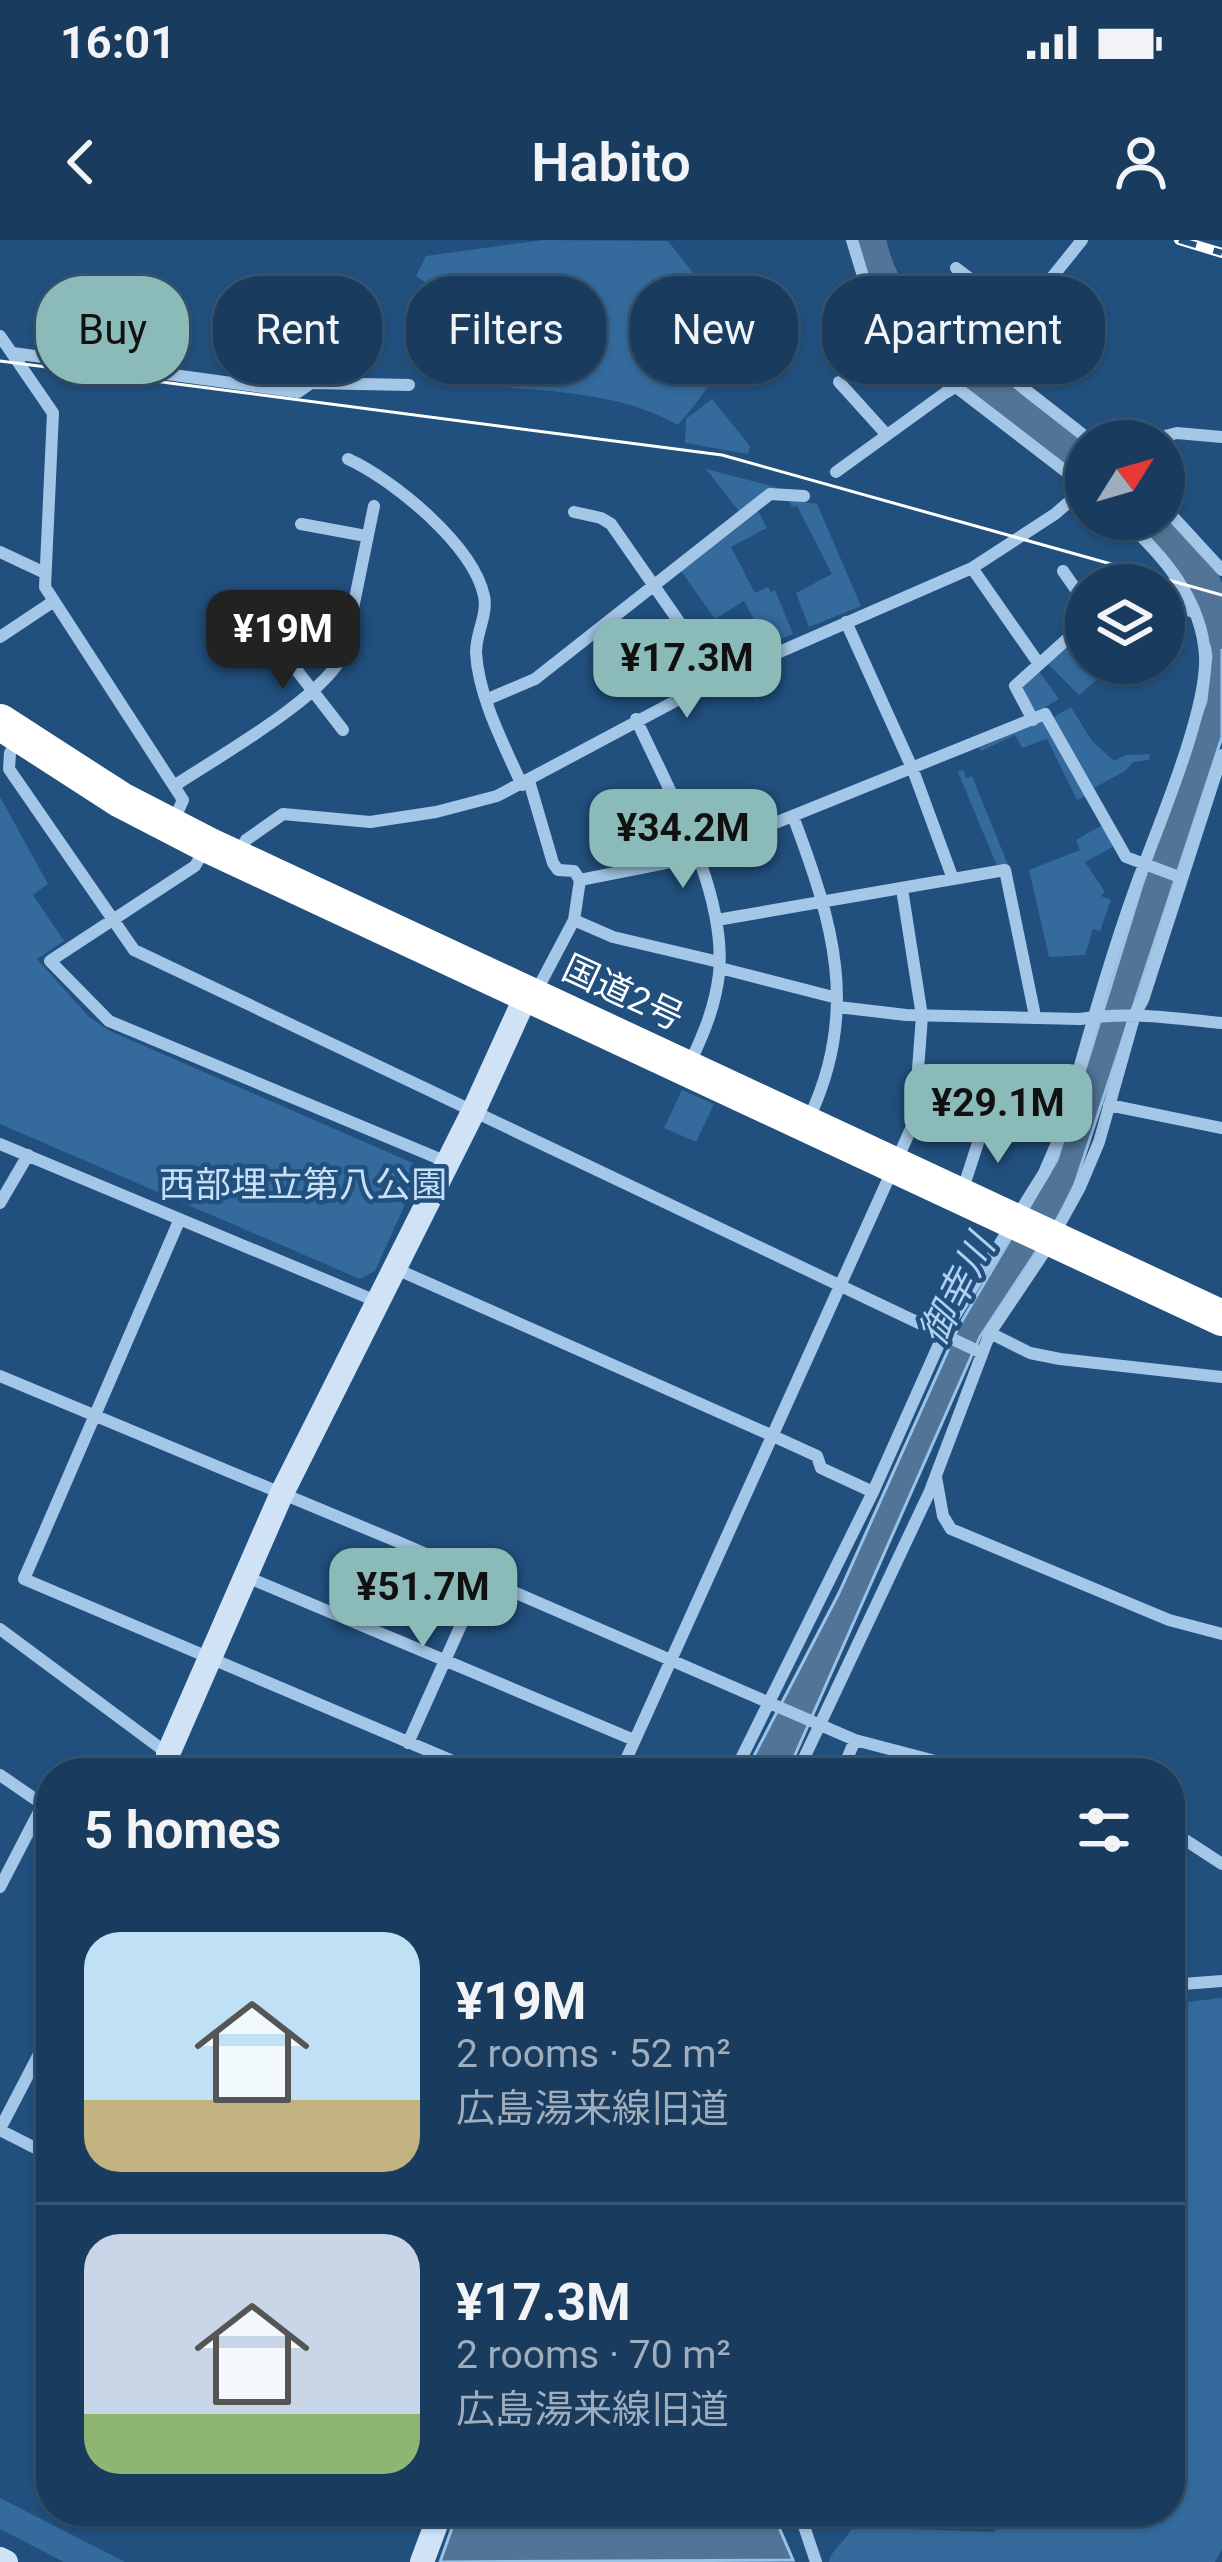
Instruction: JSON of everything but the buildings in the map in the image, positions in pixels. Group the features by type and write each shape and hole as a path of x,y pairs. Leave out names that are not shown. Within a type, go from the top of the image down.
{"highway":[{"name":"国道2号","path":"10,730 170,827 1222,1318"}],"street":[{"path":"852,240 860,272 888,327 1065,470"},
{"path":"1052,276 1082,240"},
{"path":"956,268 966,276"},
{"path":"0,335 48,403 55,424 45,587 183,800 170,827"},
{"path":"13,353 298,392 311,382 409,385"},
{"path":"841,384 886,434"},
{"path":"836,472 963,384"},
{"path":"1016,384 1065,421"},
{"path":"1185,435 1222,437"},
{"path":"186,1758 211,1656 283,1493 520,1009 545,981 574,920 580,880 574,871 558,870 553,863 488,699 476,652 483,593 454,545 420,506 348,459"},
{"path":"488,699 536,679 770,494 804,496"},
{"path":"447,1162 109,1021 50,961 283,814 370,822 484,801 712,681 972,568 1065,505"},
{"path":"175,786 312,691 336,668 344,652 374,506"},
{"path":"574,512 611,524 656,587 712,681"},
{"path":"301,524 366,536"},
{"path":"1185,530 1222,570"},
{"path":"803,1758 936,1476 979,1352 1033,1229 1044,1173 1060,1136 1204,680 1203,638 1183,584 1142,540"},
{"path":"0,552 45,572"},
{"path":"972,568 1039,664"},
{"path":"0,637 54,601"},
{"path":"1185,609 1193,612"},
{"path":"846,622 913,770 953,880"},
{"path":"261,624 343,730"},
{"path":"1033,719 1015,686 1065,641"},
{"path":"580,880 638,872 695,855 794,819 1045,714 1126,857 1179,878"},
{"path":"635,719 695,855 717,920 719,965 708,1024 687,1070"},
{"path":"10,730 9,769 134,950 979,1352"},
{"path":"742,1758 773,1704 948,1335 1033,1229 1080,1187 1179,878 1216,794 1222,755"},
{"path":"794,819 824,900 837,1002 829,1065 806,1124"},
{"path":"717,920 1005,870 1035,1016"},
{"path":"626,1758 898,1166 918,1104 922,1016 902,889"},
{"path":"574,920 613,937 837,1002 922,1016 1133,1015 1222,1023"},
{"path":"1109,1106 1222,1128"},
{"path":"961,1196 986,1120"},
{"path":"0,1144 376,1301"},
{"path":"0,1204 28,1155"},
{"path":"179,1221 25,1579 444,1758"},
{"path":"392,1267 817,1456 821,1468 873,1492"},
{"path":"989,1333 1030,1353 1060,1360 1222,1377"},
{"path":"0,1376 482,1577 855,1740 924,1758"},
{"path":"936,1476 943,1516 951,1529 1169,1620 1222,1634"},
{"path":"247,1577 634,1740"},
{"path":"408,1743 482,1577"},
{"path":"0,1629 172,1758"},
{"path":"847,1758 855,1740"},
{"path":"0,1774 36,1799"},
{"path":"0,1887 36,1826"},
{"path":"1185,1839 1222,1864"},
{"path":"1185,1984 1222,1981"},
{"path":"36,2060 0,2130 36,2148"},
{"path":"422,2562 435,2526"},
{"path":"804,2526 816,2562"}],"green space":[{"path":"543,240 668,241 695,276 630,276 630,384 709,384 678,425 611,400 491,386 606,384 606,276 416,276 426,256"},
{"path":"712,399 750,446 748,454 685,443 686,419"},
{"path":"706,469 776,487 741,514"},
{"path":"789,500 817,504 861,606 809,627 796,593 832,574 797,506 792,507"},
{"path":"758,511 767,528 731,547 755,593 768,587 775,590 793,634 768,645 744,601 715,619 681,571"},
{"path":"1065,645 1065,681 1046,662"},
{"path":"1038,670 1059,699 1035,713 1020,686"},
{"path":"1068,684 1092,684 1079,695"},
{"path":"1071,707 1092,741 1114,761 1125,755 1150,754 1149,760 1133,762 1094,788 1052,718"},
{"path":"1045,720 1089,795 1077,800 1047,739 1022,748 1015,735 979,748"},
{"path":"963,770 966,778 972,776 1008,865 997,866 958,772"},
{"name":"西部埋立第八公園","path":"0,797 48,884 33,895 64,941 37,959 89,1017 110,1031 415,1164 417,1178 375,1271 360,1279 0,1124"},
{"path":"1104,824 1116,845 1085,862 1105,892 1101,896 1111,900 1100,931 1093,929 1085,955 1049,957 1029,870 1080,850 1076,840"},
{"path":"682,1090 714,1104 696,1142 664,1128"},
{"path":"1222,1998 1222,2549 1215,2562 829,2562 852,2527 995,2532 995,2526 1185,2526 1185,2002"},
{"path":"0,2498 36,2516 36,2526 55,2526 125,2562 64,2562 0,2529"}],"shaded area":[{"path":"1196,567 1222,609 1222,737 1075,1184 1059,1217 980,1337 794,1758 753,1758 839,1593 959,1326 1057,1160 1142,885 1206,701 1211,656"},
{"path":"453,2526 778,2526 793,2560 440,2562"}],"waterway":[{"name":"御幸川","path":"868,240 880,279 926,342 1065,446"},
{"name":"御幸川","path":"1171,540 1196,567 1222,631"}],"tram line":[{"path":"0,361 722,455 1222,595"}],"railway":[{"path":"1179,240 1222,253"}]}
